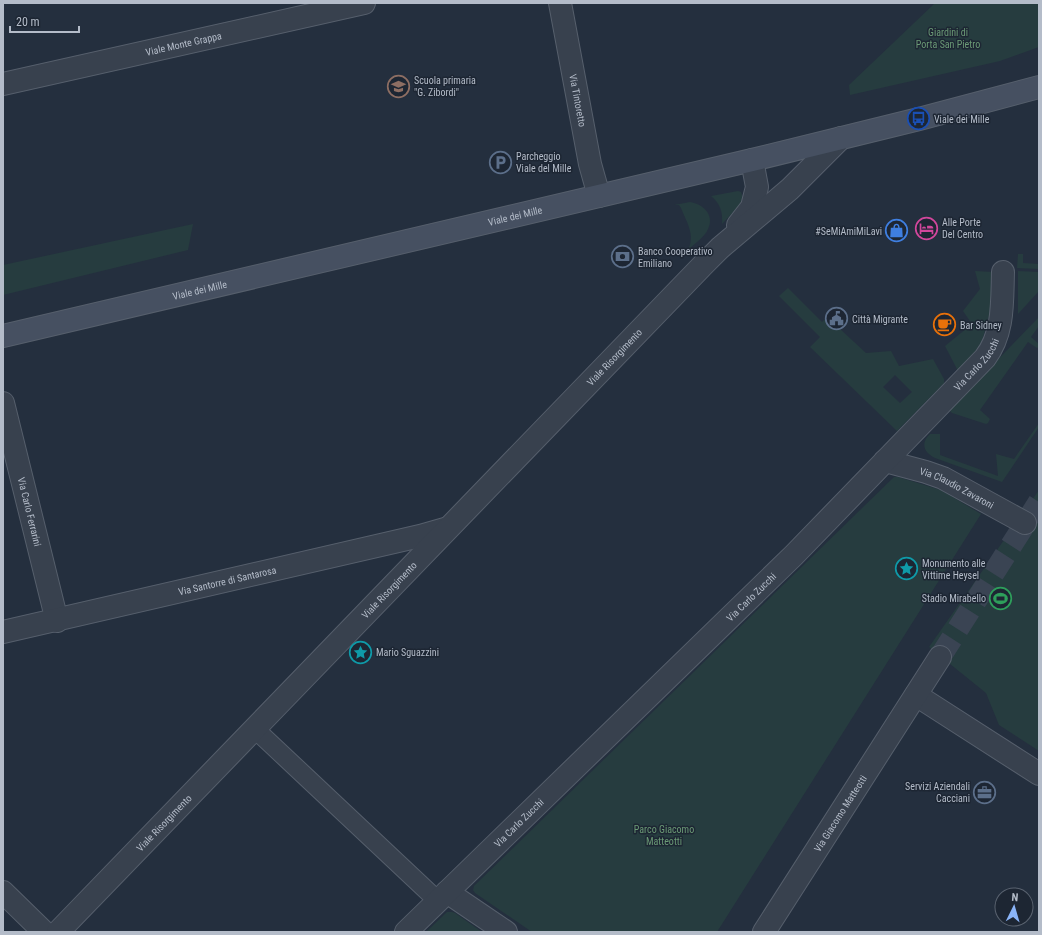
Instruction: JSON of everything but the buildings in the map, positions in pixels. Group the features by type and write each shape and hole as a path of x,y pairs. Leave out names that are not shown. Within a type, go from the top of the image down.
{"main road":[{"name":"Viale dei Mille","path":"3,336 752,160 841,138 1035,86"}],"street":[{"name":"Viale Monte Grappa","path":"3,84 364,3"},
{"name":"Via Tintoretto","path":"560,3 590,164 599,196"},
{"name":"Viale Risorgimento","path":"58,932 720,248 790,189 841,138"},
{"name":"Viale Risorgimento","path":"720,248 752,207 757,188 752,160"},
{"name":"Via Carlo Zucchi","path":"406,932 794,555 984,358 992,348 997,336 1002,315 1003,272"},
{"name":"Via Carlo Ferrarini","path":"3,403 57,621"},
{"name":"Via Claudio Zavaroni","path":"885,461 943,478 1025,523"},
{"name":"Via Santorre di Santarosa","path":"3,632 57,621 420,536 451,527"},
{"name":"Via Giacomo Matteotti","path":"764,932 940,657"},
{"path":"916,695 1039,774"},
{"path":"255,729 442,897 506,932"},
{"path":"3,892 44,932"}],"green space":[{"name":"Giardini di Porta San Pietro","path":"935,3 1039,3 1039,47 1000,61 850,95 849,85"},
{"path":"738,191 741,192 743,198 739,206 722,224 720,208 711,196"},
{"path":"690,202 699,205 706,211 709,215 710,224 707,232 702,238 688,250 691,234 681,208 679,205 674,205"},
{"path":"193,224 188,250 3,295 3,265"},
{"path":"1018,254 1023,254 1023,263 1039,264 1039,269 1017,268"},
{"path":"975,271 993,272 991,308 980,349 958,371 945,346 972,324 963,311 980,289"},
{"path":"1018,271 1039,272 1038,292 1018,314"},
{"path":"788,288 822,322 827,317 866,353 891,351 899,366 933,359 944,379 944,383 897,431 810,347 820,337 779,296","holes":["895,375 912,392 900,403 883,387"]},
{"path":"1039,317 1039,326 1031,337 1039,344 1039,347 1037,348 1028,342 980,410 990,419 988,423 986,424 952,413 950,411 951,408"},
{"path":"1039,423 1039,427 1002,482 935,458 926,451 924,444 930,434 940,434 940,455 998,476 996,454 1014,459"},
{"name":"Parco Giacomo Matteotti","path":"894,477 941,490 981,514 717,932 532,932 475,893 473,890 474,886"},
{"name":"Stadio Mirabello","path":"1039,490 1039,751 999,725 986,693 929,647"},
{"path":"447,912 455,913 482,932 426,932"}],"tunnel":[{"path":"940,657 1039,502"}],"place":[{"name":"Scuola primaria \"G. Zibordi\"","path":"398,86"},
{"name":"Viale dei Mille","path":"919,119"},
{"name":"Parcheggio Viale del Mille","path":"501,162"},
{"name":"Alle Porte Del Centro","path":"927,228"},
{"name":"#SeMiAmiMiLavi","path":"897,231"},
{"name":"Banco Cooperativo Emiliano","path":"623,257"},
{"name":"Città Migrante","path":"836,319"},
{"name":"Bar Sidney","path":"944,325"},
{"name":"Monumento alle Vittime Heysel","path":"906,569"},
{"name":"Stadio Mirabello","path":"1001,598"},
{"name":"Mario Sguazzini","path":"360,652"},
{"name":"Servizi Aziendali Cacciani","path":"985,792"}]}
